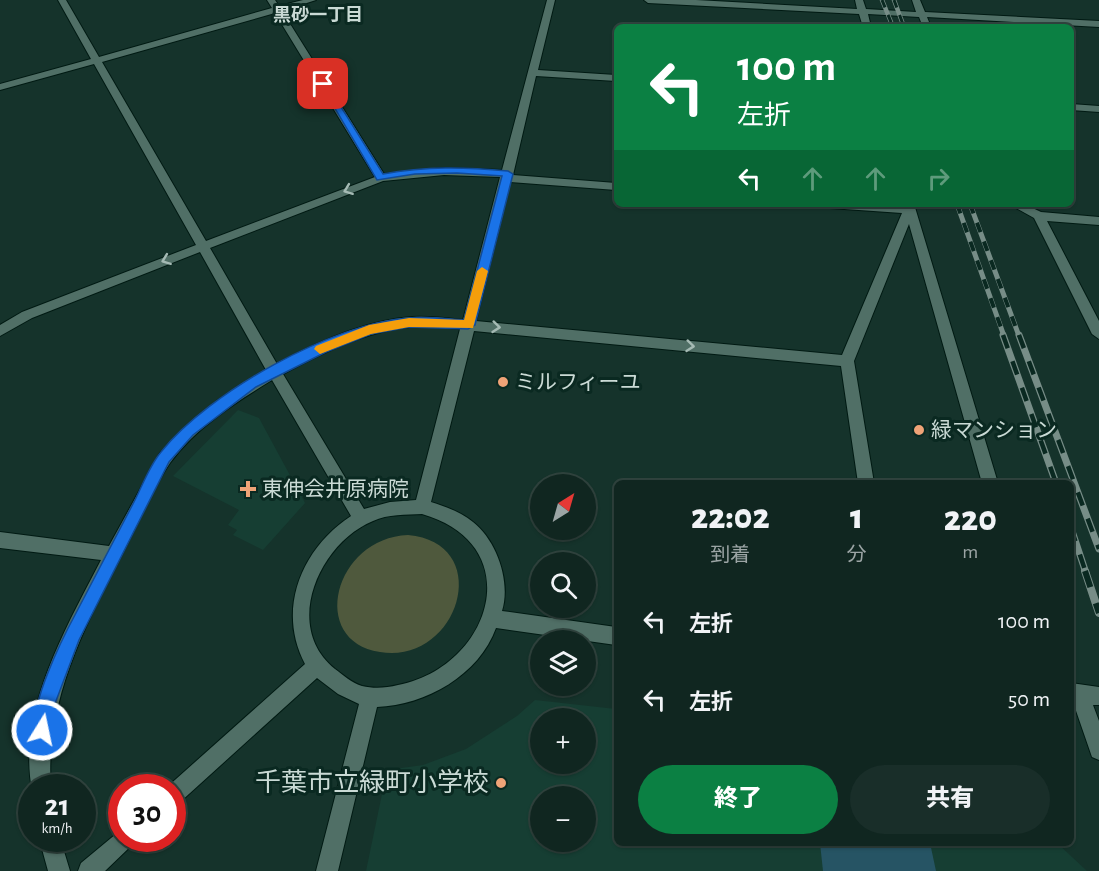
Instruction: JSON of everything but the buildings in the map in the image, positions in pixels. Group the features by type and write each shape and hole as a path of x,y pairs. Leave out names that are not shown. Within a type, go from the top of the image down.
{"street":[{"path":"62,0 201,246 361,518"},
{"path":"271,0 381,178"},
{"path":"0,87 312,0"},
{"path":"422,507 552,0"},
{"path":"648,0 1099,24"},
{"path":"859,0 866,24"},
{"path":"916,0 926,24"},
{"path":"533,73 614,78"},
{"path":"1074,107 1099,109"},
{"path":"0,331 27,315 381,178 415,171 446,170 614,187"},
{"path":"866,480 847,361 910,207"},
{"path":"910,207 989,480"},
{"path":"1021,207 1039,216 1099,221"},
{"path":"1039,216 1099,334"},
{"path":"39,774 45,709 62,657 113,554 165,458 189,431 219,406 274,371 369,330 409,322 468,325 847,361"},
{"path":"422,507 450,515 473,532 489,556 496,586 492,618 478,646 456,670 427,688 396,695 370,697 339,684 317,666 304,642 299,614 304,584 317,557 336,535 361,518 391,508 422,507"},
{"path":"0,540 113,554"},
{"path":"492,618 614,636"},
{"path":"186,783 317,666"},
{"path":"1083,694 1099,750"},
{"path":"327,871 370,697"},
{"path":"53,852 59,871"},
{"path":"89,871 110,852"}],"shaded area":[{"name":"東伸会井原病院","path":"238,410 259,418 305,503 263,550 233,535 237,530 228,525 239,510 173,476"},
{"path":"408,535 435,543 452,558 459,579 457,601 447,623 430,640 407,651 380,652 357,644 344,630 338,611 339,590 348,570 362,553 383,540"},
{"name":"千葉市立緑町小学校","path":"535,700 614,709 614,846 1060,846 1087,871 366,871 387,770 423,765 466,749 517,716"}],"water":[{"path":"820,846 931,846 936,871 823,871"}],"railway":[{"path":"882,0 892,24"},
{"path":"894,0 903,24"},
{"path":"958,207 1004,336"},
{"path":"971,207 1019,336"},
{"path":"1003,335 1055,480"},
{"path":"1019,335 1073,480"},
{"path":"1074,482 1099,549"},
{"path":"1074,537 1086,573"},
{"path":"1085,571 1099,613"}],"slow traffic":[{"path":"320,349 369,330 409,322 468,325 482,271"}],"place":[{"name":"ミルフィーユ","path":"503,382"},
{"name":"緑マンション","path":"919,430"},
{"name":"東伸会井原病院","path":"248,489"},
{"name":"千葉市立緑町小学校","path":"501,783"}],"district":[{"name":"黒砂一丁目","path":"318,16"}],"route":[{"path":"42,730 45,709 62,657 72,636 165,458 189,431 252,383 322,348 369,330 409,322 468,325 508,174 457,170 415,171 381,178 323,84"}]}
